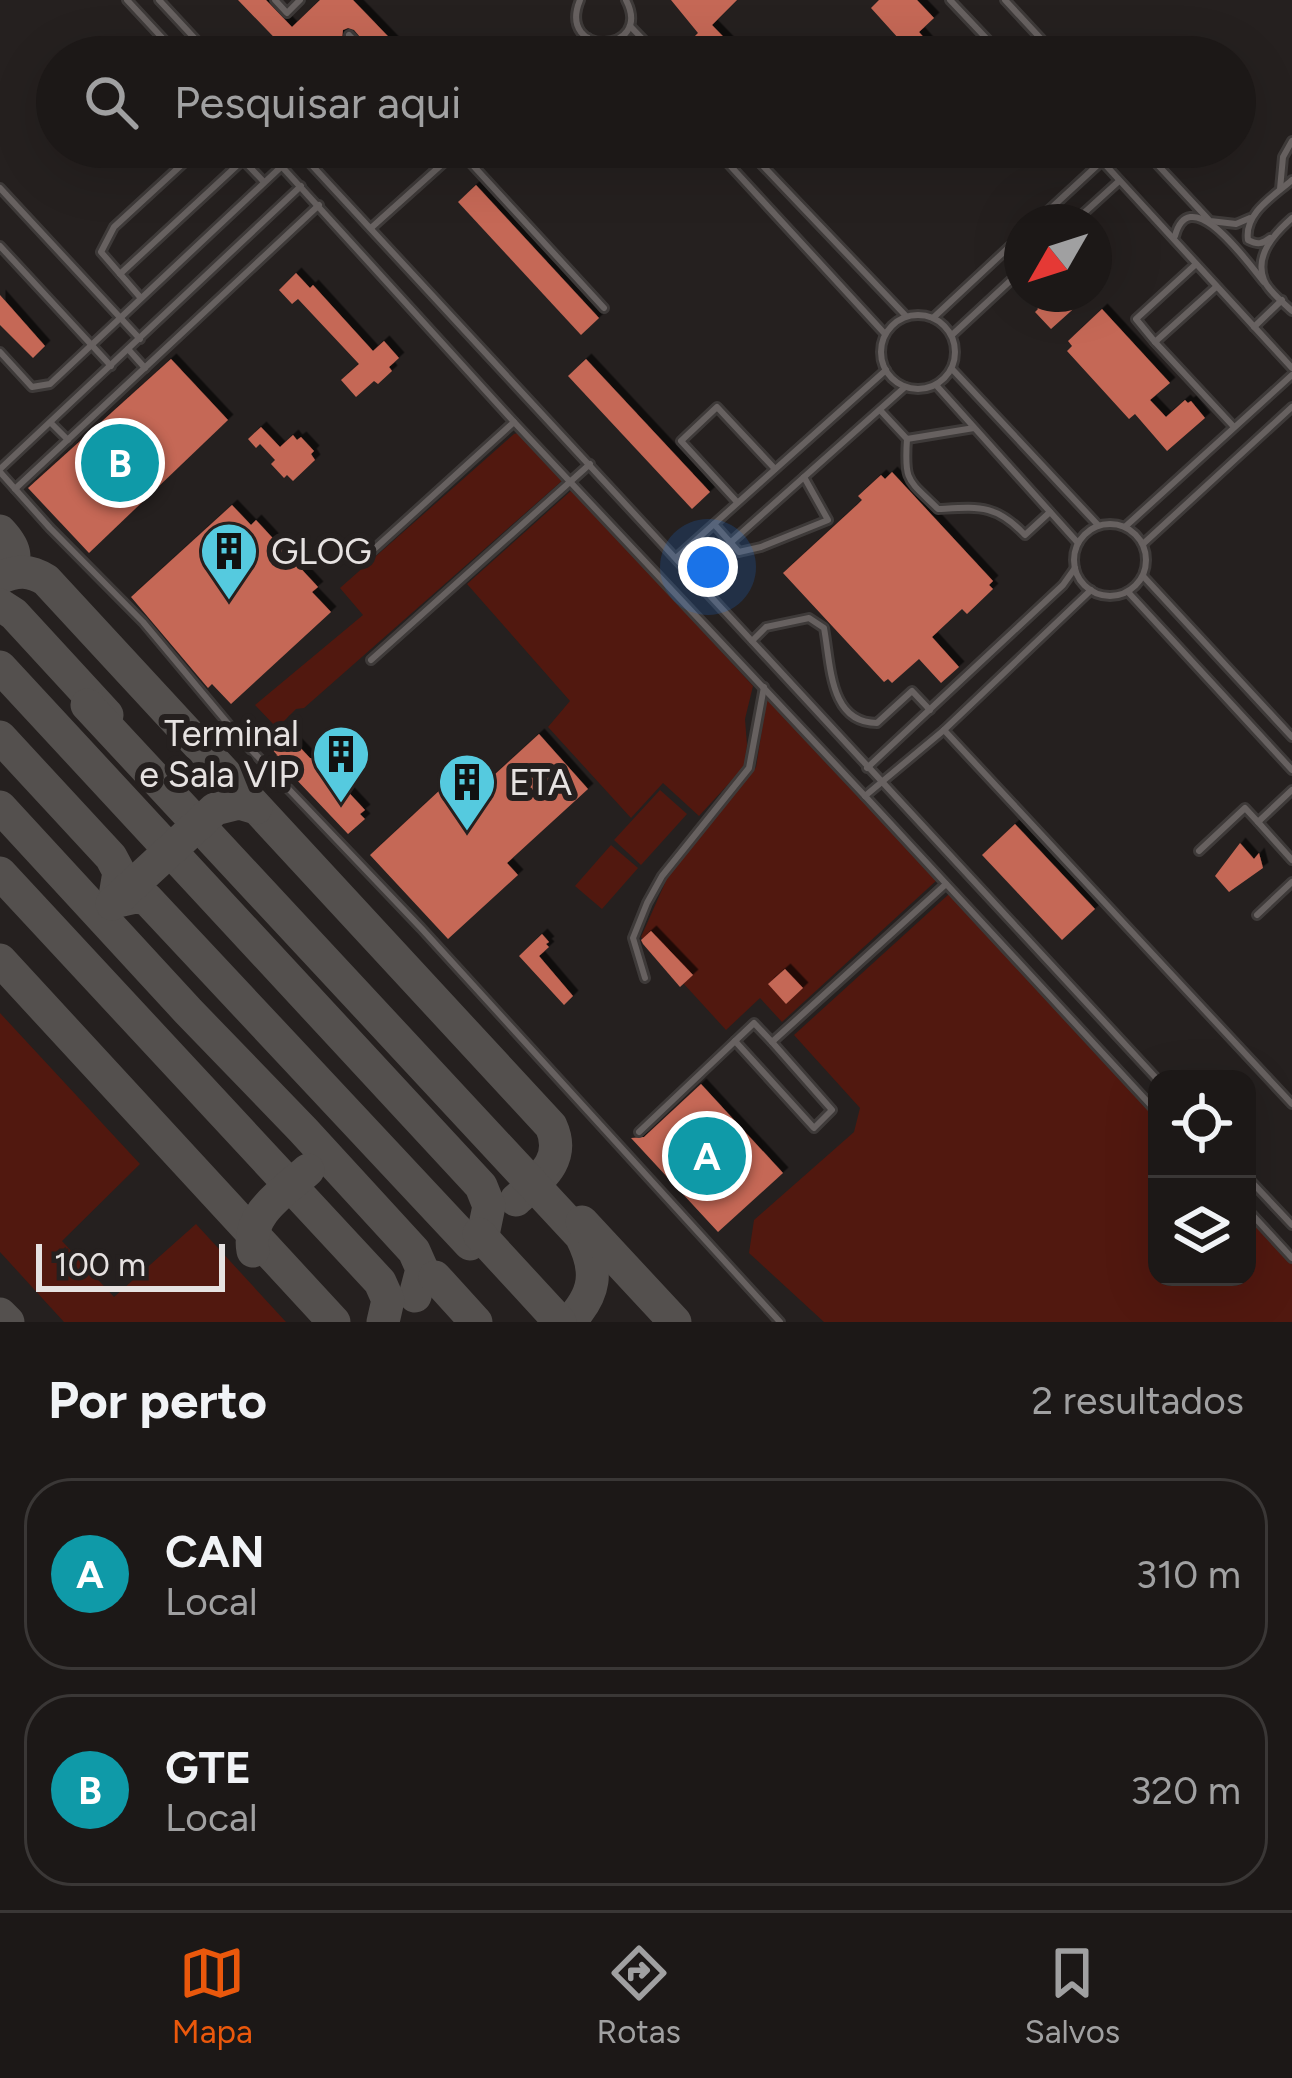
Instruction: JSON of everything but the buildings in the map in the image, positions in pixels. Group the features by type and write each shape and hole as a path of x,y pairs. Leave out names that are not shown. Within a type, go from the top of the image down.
{"lane":[{"path":"127,0 160,36"},
{"path":"159,0 192,36"},
{"path":"274,0 287,13 300,0"},
{"path":"620,36 630,26 631,6 626,0"},
{"path":"950,0 984,36"},
{"path":"1005,0 1038,36"},
{"path":"576,2 578,25 586,36"},
{"path":"630,26 640,36"},
{"path":"1280,191 1283,157 1292,142"},
{"path":"140,296 100,253 114,227 179,168"},
{"path":"120,274 234,168"},
{"path":"251,168 264,182"},
{"path":"0,352 32,387 50,384 280,168"},
{"path":"284,168 1148,1102"},
{"path":"315,168 1149,1070"},
{"path":"370,228 436,168"},
{"path":"476,168 604,308"},
{"path":"732,168 885,334"},
{"path":"765,168 906,316"},
{"path":"1055,204 1094,168"},
{"path":"1108,168 1292,371 1126,526"},
{"path":"1161,168 1292,311"},
{"path":"1178,244 1175,234 1187,218 1236,224 1250,218 1292,180"},
{"path":"1094,204 1119,181"},
{"path":"301,186 0,471 780,1322"},
{"path":"0,188 140,340"},
{"path":"15,489 319,205"},
{"path":"1250,218 1248,240 1256,244 1263,244 1292,218"},
{"path":"1264,282 1263,259 1271,237"},
{"path":"0,246 111,366"},
{"path":"933,318 1004,252"},
{"path":"1196,264 1136,319 1234,427"},
{"path":"1155,342 1216,286"},
{"path":"952,335 1004,287"},
{"path":"1254,327 1282,301"},
{"path":"906,316 933,318 952,335 952,369 935,386 904,387 881,359 885,334 906,316"},
{"path":"128,350 145,368"},
{"path":"952,369 1098,525"},
{"path":"676,557 886,370"},
{"path":"935,386 1078,543"},
{"path":"694,576 904,387"},
{"path":"737,503 681,441 717,406 775,469"},
{"path":"1143,544 1292,407"},
{"path":"880,410 907,439 905,470 911,482 938,509 981,507 1007,516 1025,535 1050,512"},
{"path":"362,561 514,422"},
{"path":"52,423 68,440"},
{"path":"907,439 974,428"},
{"path":"371,660 590,464"},
{"path":"714,524 739,552 828,520 805,477"},
{"path":"867,768 1063,585 1075,568 1078,543 1087,531 1098,525 1126,526 1140,538 1147,564 1143,576 1127,592 1111,596 1090,590 1075,568"},
{"path":"1143,576 1292,736"},
{"path":"866,796 944,730 1090,590"},
{"path":"1127,592 1292,770"},
{"path":"752,640 766,627 809,618 824,628 840,705 851,718 877,723 912,692 930,710"},
{"path":"645,978 633,938 647,903 662,876 749,768 764,687"},
{"path":"944,730 1292,1104"},
{"path":"1258,822 1292,790"},
{"path":"1199,850 1245,808 1292,860"},
{"path":"1257,915 1292,882"},
{"path":"772,1042 946,884"},
{"path":"639,1132 735,1041 754,1023 832,1110 814,1128 735,1041"},
{"path":"1248,1178 1292,1226"},
{"path":"1256,1220 1292,1258"}],"shaded area":[{"path":"522,432 564,479 277,728 255,705 363,615 340,588 514,434"},
{"path":"573,489 753,686 745,719 744,767 699,816 663,783 631,818 548,727 570,701 467,584"},
{"path":"767,698 937,880 782,1022 760,998 726,1030 641,937 669,874 756,767"},
{"path":"660,790 687,814 641,865 614,840"},
{"path":"611,845 638,868 602,909 575,886"},
{"path":"949,894 1148,1108 1148,1286 1256,1286 1256,1226 1292,1264 1292,1322 824,1322 749,1253 754,1220 854,1132 860,1108 794,1035"},
{"path":"0,1013 140,1164 62,1241 114,1297 196,1224 286,1322 64,1322 0,1252"}],"taxiway":[{"path":"0,531 14,555 0,578"},
{"path":"0,578 23,572 46,580 551,1126 553,1159 516,1200"},
{"path":"0,605 14,614 107,715"},
{"path":"0,667 481,1186 489,1206 484,1230"},
{"path":"87,705 581,1236 591,1260 592,1282 585,1302 569,1322"},
{"path":"0,737 111,857 119,872 114,902 147,899 470,1244"},
{"path":"112,904 215,809 239,803 256,808"},
{"path":"0,807 414,1251 422,1269 415,1296"},
{"path":"0,873 380,1282 388,1300 383,1322"},
{"path":"0,960 334,1322"},
{"path":"253,1251 252,1238 261,1215 308,1170"},
{"path":"582,1222 675,1322"},
{"path":"479,1234 560,1322"},
{"path":"435,1277 476,1322"},
{"path":"0,1314 8,1322"}],"place":[{"name":"GTE","path":"120,463"},
{"name":"GLOG","path":"229,602"},
{"name":"Terminal e Sala VIP","path":"341,805"},
{"name":"ETA","path":"467,833"},
{"name":"CAN","path":"707,1156"}]}
